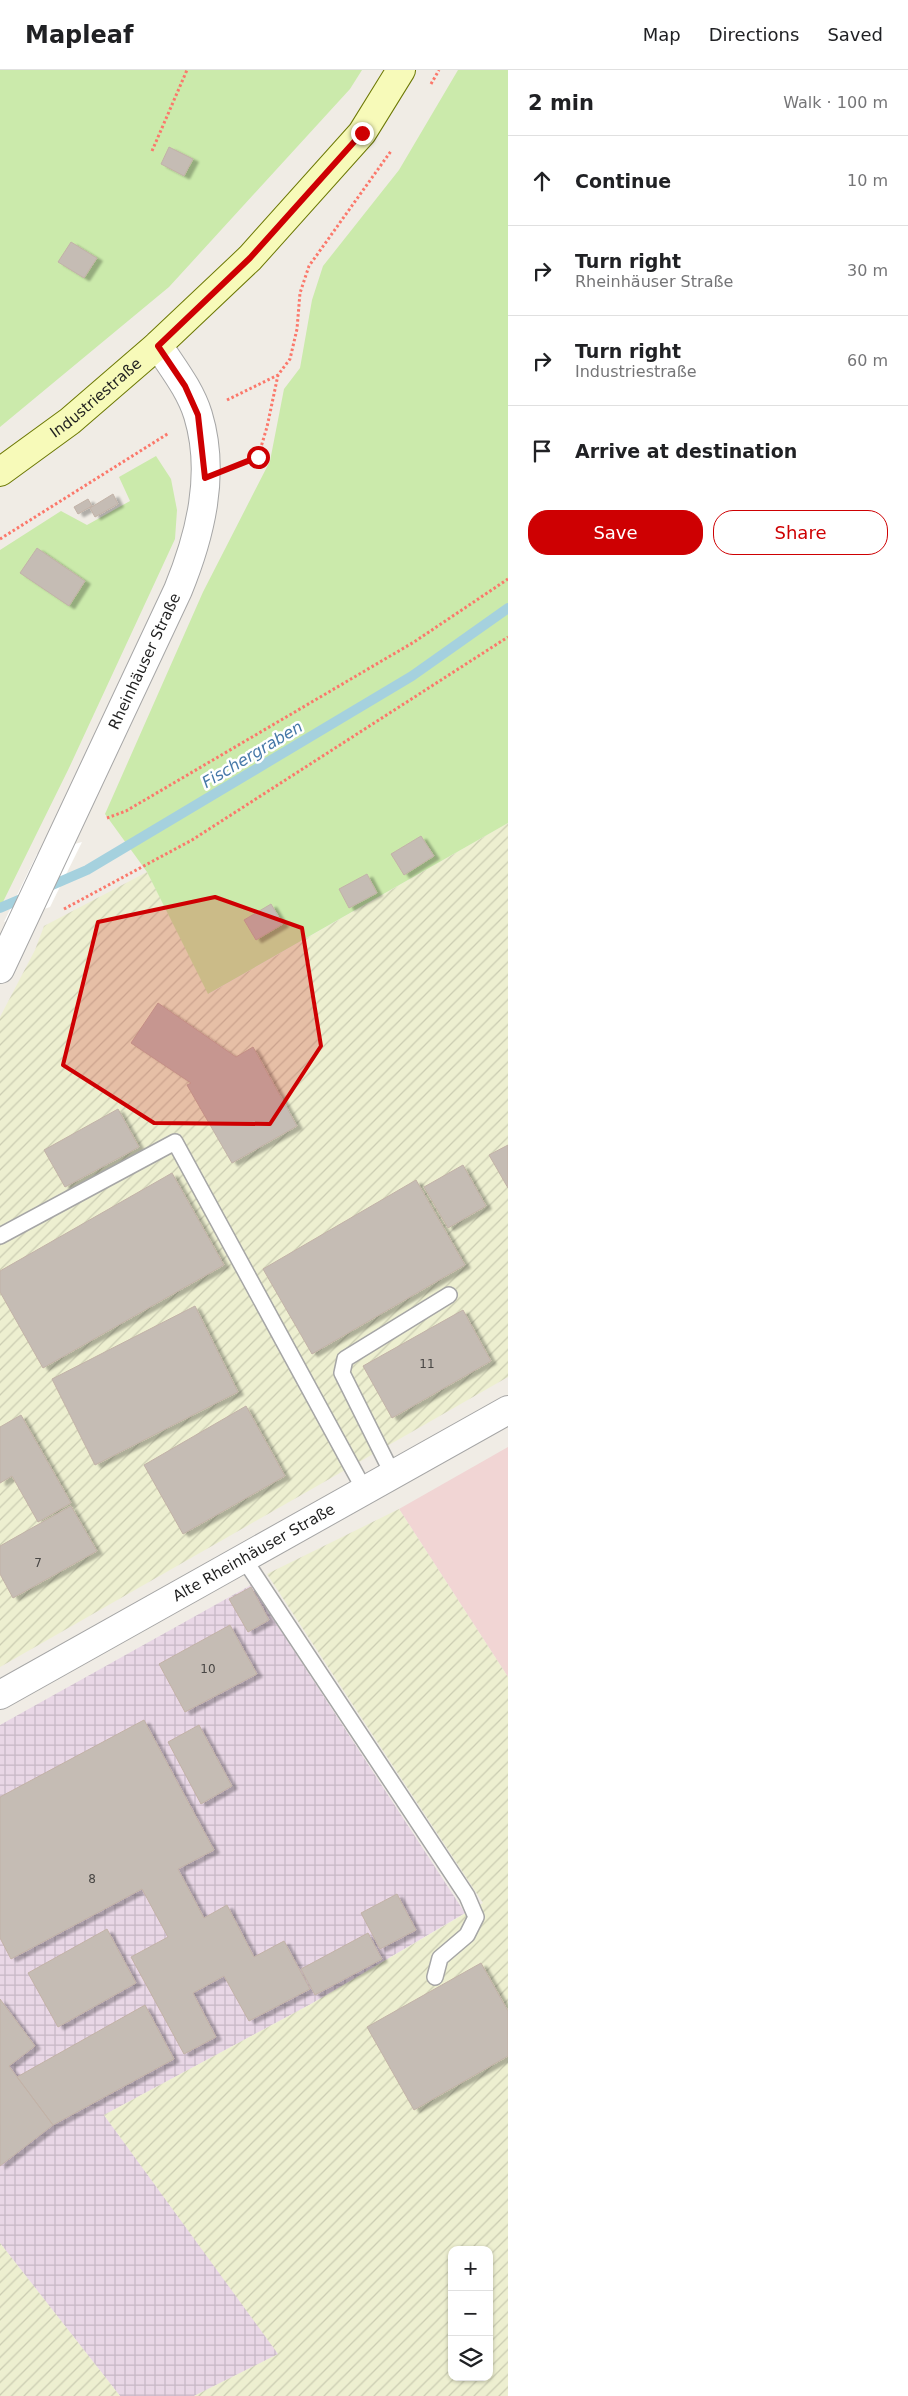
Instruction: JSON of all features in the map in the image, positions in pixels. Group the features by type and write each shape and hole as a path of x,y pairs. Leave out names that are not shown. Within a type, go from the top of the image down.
{"street":[{"name":"Industriestraße","path":"0,472 70,421 158,346 250,258 362,133 401,70"},
{"name":"Rheinhäuser Straße","path":"0,969 23,924 192,556 201,522 205,478 198,415 185,386 158,346"},
{"name":"Alte Rheinhäuser Straße","path":"0,1696 508,1410"}],"lane":[{"path":"0,1236 175,1142 241,1259 365,1490"},
{"path":"393,1475 342,1373 345,1359 449,1295"},
{"path":"244,1558 467,1896 476,1917 467,1935 440,1958 435,1977"}],"path":[{"path":"152,151 188,70"},
{"path":"430,86 440,70"},
{"path":"205,478 258,457 267,427 278,375 290,359 297,329 300,293 309,266 396,143"},
{"path":"0,539 198,415 278,375"},
{"path":"62,840 126,811 414,642 508,579"},
{"path":"23,924 192,840 508,637"}],"highlighted area":[{"path":"215,897 302,928 321,1046 270,1124 154,1123 63,1065 98,922"}],"shaded area":[{"path":"508,1447 508,1677 399,1509"},
{"path":"251,1585 465,1913 311,2004 104,2115 279,2354 194,2396 120,2396 0,2243 0,1725"}],"green space":[{"path":"0,70 362,70 350,89 169,287 0,427"},
{"path":"458,70 508,70 508,823 208,994 147,872 105,814 203,592 270,461 284,389 300,368 312,300 323,266 399,170"},
{"path":"156,456 171,479 177,510 175,539 69,768 0,908 0,550 61,511 87,525 130,501 119,477"},
{"path":"508,823 508,1377 0,1667 0,1017 35,950 44,926 147,872 209,994"},
{"path":"399,1509 508,1677 508,2396 194,2396 278,2354 104,2115 311,2004 483,1903 267,1574"},
{"path":"0,2243 120,2396 0,2396"}],"pier":[{"path":"82,842 50,907 4,922 37,854"}],"building":[{"path":"169,147 193,159 184,176 161,164"},
{"path":"71,242 97,258 84,278 58,262"},
{"path":"113,494 118,504 95,517 90,508"},
{"path":"88,499 92,506 78,514 74,507"},
{"path":"37,548 85,581 69,606 20,573"},
{"path":"421,836 434,856 404,875 391,854"},
{"path":"367,874 377,893 349,908 339,889"},
{"path":"271,904 283,924 256,940 244,920"},
{"path":"158,1003 236,1057 253,1047 297,1126 232,1163 187,1085 191,1083 131,1043"},
{"path":"118,1109 139,1147 65,1187 44,1150"},
{"path":"508,1145 508,1188 489,1155"},
{"path":"463,1165 486,1206 448,1228 424,1187"},
{"path":"172,1173 224,1265 43,1368 0,1292 0,1271"},
{"path":"416,1180 465,1265 312,1354 263,1269"},
{"path":"195,1306 238,1392 95,1465 52,1379"},
{"path":"463,1310 491,1361 392,1418 363,1366"},
{"path":"246,1406 285,1476 183,1534 144,1465"},
{"path":"21,1415 71,1503 38,1522 12,1476 0,1483 0,1427"},
{"path":"71,1506 97,1551 13,1598 0,1574 0,1546"},
{"path":"251,1587 269,1620 248,1632 229,1599"},
{"path":"230,1625 257,1674 185,1712 159,1664"},
{"path":"144,1720 214,1850 178,1869 204,1918 227,1905 254,1957 284,1941 310,1989 249,2021 224,1976 193,1993 216,2037 184,2054 131,1957 168,1937 142,1889 11,1959 0,1938 0,1797"},
{"path":"199,1725 232,1786 201,1804 168,1742"},
{"path":"397,1894 416,1930 380,1949 361,1913"},
{"path":"107,1929 136,1983 58,2027 28,1973"},
{"path":"368,1933 382,1959 315,1995 301,1969"},
{"path":"481,1963 508,2011 508,2056 414,2110 367,2027"},
{"path":"0,1999 35,2046 9,2066 53,2125 0,2166"},
{"path":"145,2005 174,2059 53,2125 17,2077"}],"waterway":[{"name":"Fischergraben","path":"43,889 87,870 412,676 508,608"},
{"name":"Fischergraben","path":"0,908 28,896"}],"route":[{"path":"258,457 205,478 204,454 198,415 185,386 158,346 250,258 362,133"}]}
